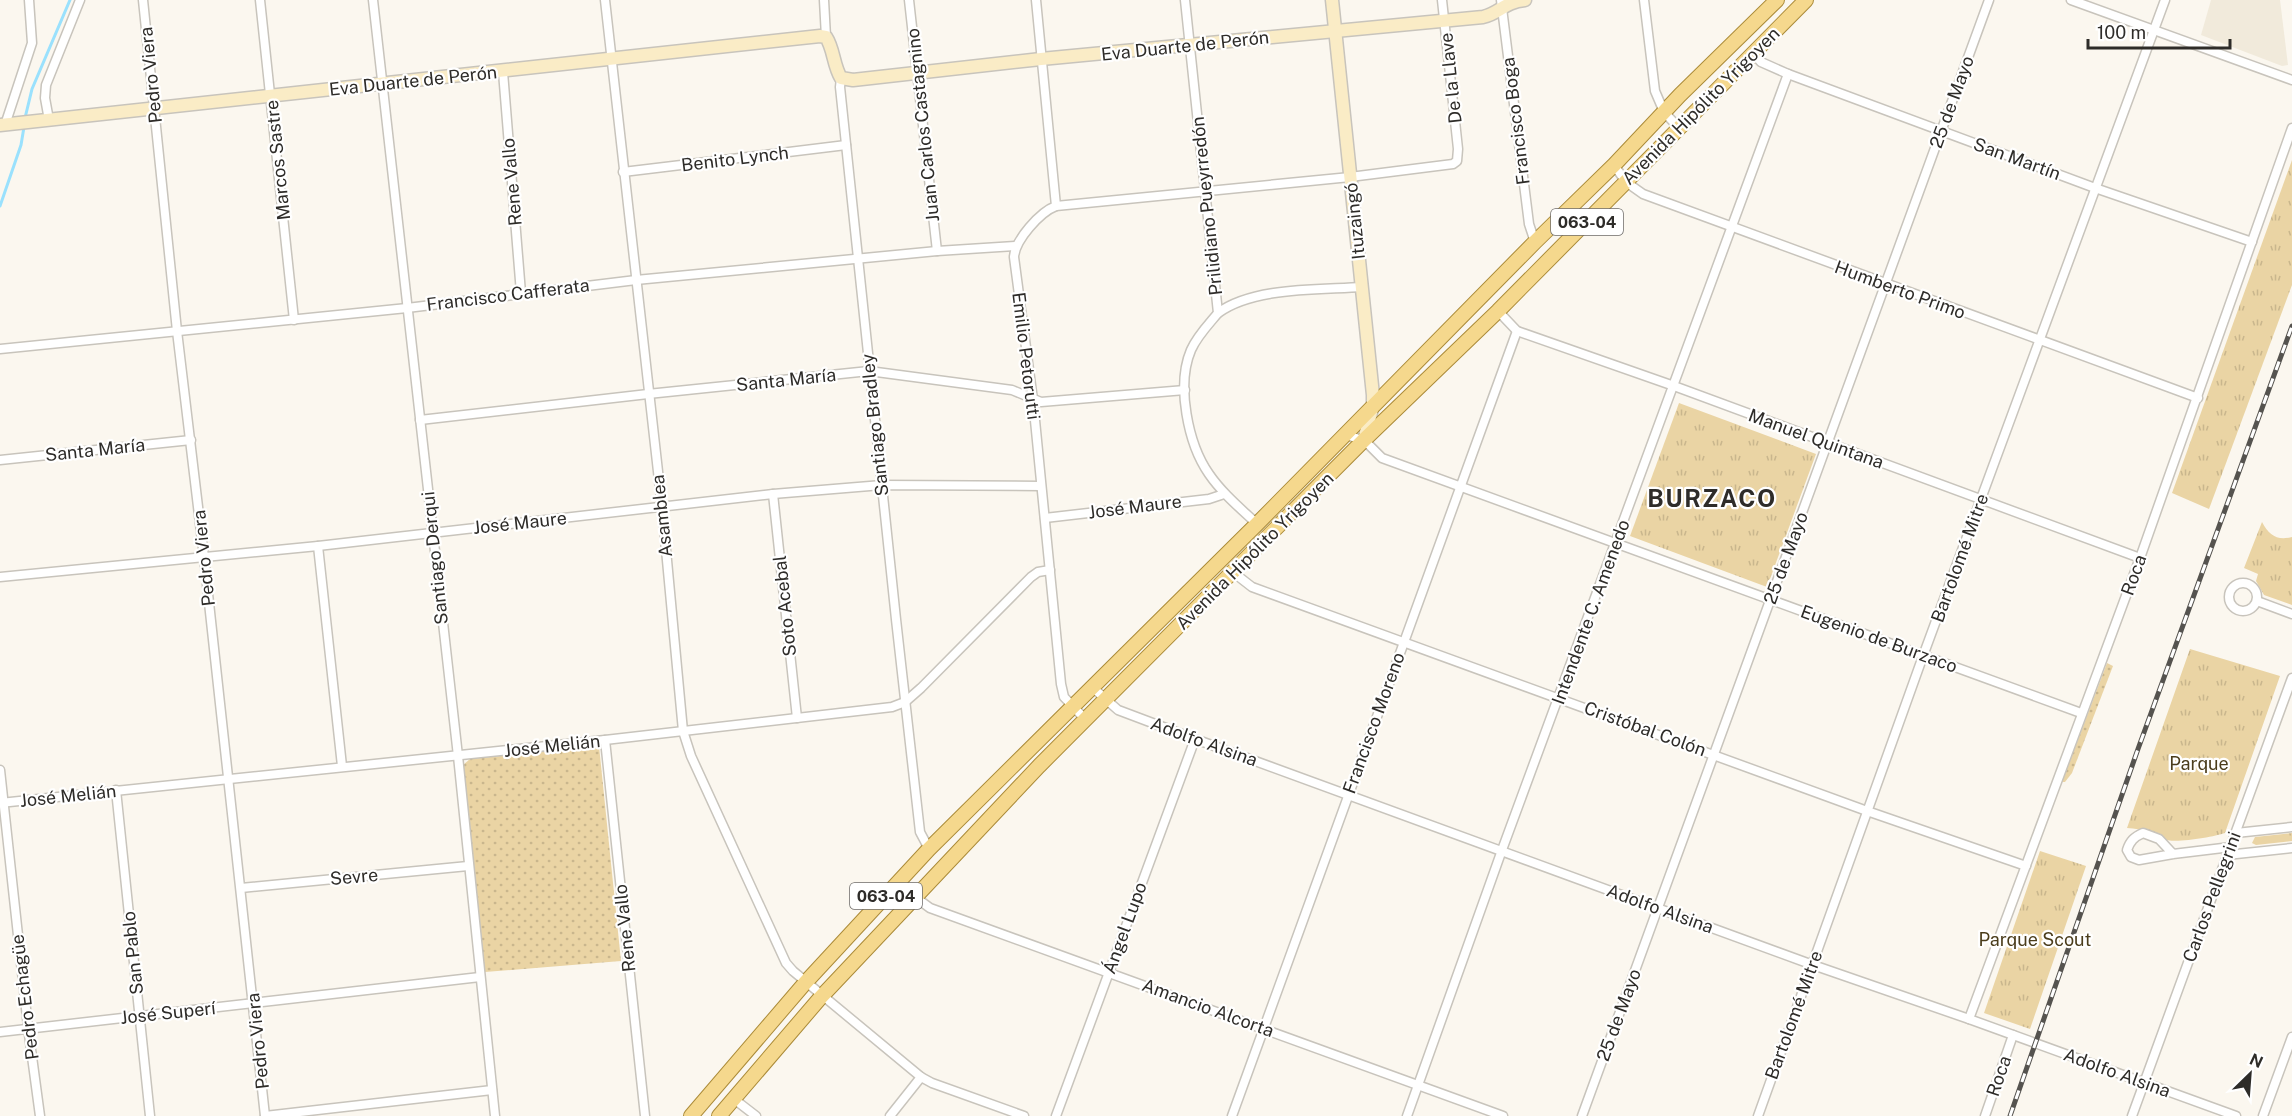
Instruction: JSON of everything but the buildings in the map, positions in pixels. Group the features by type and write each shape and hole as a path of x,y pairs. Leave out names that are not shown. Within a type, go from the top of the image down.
{"main road":[{"name":"Avenida Hipólito Yrigoyen","path":"691,1116 805,983 929,849 1257,524 1777,0"},
{"name":"Avenida Hipólito Yrigoyen","path":"719,1116 821,997 1039,766 1234,573 1364,440 1498,311 1806,0"}],"street":[{"path":"7,125 32,43 29,0"},
{"path":"49,120 45,98 46,85 80,0"},
{"name":"Pedro Viera","path":"143,0 177,331 266,1116"},
{"name":"Marcos Sastre","path":"260,0 294,320"},
{"name":"Santiago Derqui","path":"373,0 458,756 495,1116"},
{"name":"Asamblea","path":"605,0 662,507 683,731 691,756 786,963 821,997 921,1077 1024,1116"},
{"name":"Santiago Bradley","path":"824,0 826,37 841,78 857,258 905,702 920,832 929,849"},
{"name":"Juan Carlos Castagnino","path":"909,0 937,250"},
{"path":"1036,0 1056,206"},
{"name":"Prilidiano Pueyrredón","path":"1185,0 1218,313 1191,350 1185,372 1187,413 1201,462 1224,494 1257,524"},
{"name":"Ituzaingó","path":"1332,0 1373,405 1364,440"},
{"name":"De la Llave","path":"1350,177 1447,166 1457,161 1442,0"},
{"name":"Eva Duarte de Perón","path":"841,78 853,80 918,74 1041,59 1445,21 1488,16 1502,3 1525,0"},
{"path":"1644,0 1655,91 1665,112 1679,128"},
{"name":"25 de Mayo","path":"1582,1116 1989,0"},
{"path":"2071,0 2292,80"},
{"name":"Bartolomé Mitre","path":"1758,1116 1923,656 2165,0"},
{"name":"Francisco Boga","path":"1502,3 1529,224 1535,242"},
{"name":"Eva Duarte de Perón","path":"7,125 826,37"},
{"name":"San Martín","path":"1753,53 1761,62 1788,74 2095,188 2252,242"},
{"name":"Rene Vallo","path":"503,72 521,293"},
{"name":"Intendente C. Amenedo","path":"1407,1116 1502,850 1788,74"},
{"name":"Roca","path":"1969,1019 2140,558 2292,128"},
{"name":"Benito Lynch","path":"623,172 846,145"},
{"name":"Humberto Primo","path":"1614,165 1626,182 1642,194 2198,398"},
{"path":"1015,246 1048,209 1056,206 1350,177"},
{"name":"Francisco Cafferata","path":"0,349 407,308 636,280 937,250 1015,246"},
{"name":"Emilio Petorutti","path":"1015,246 1014,257 1033,400 1060,684 1064,697 1086,720"},
{"path":"1218,313 1228,305 1256,296 1362,287"},
{"name":"Manuel Quintana","path":"1498,311 1517,331 1982,498 2140,558"},
{"name":"Francisco Moreno","path":"1232,1116 1517,331"},
{"name":"Santa María","path":"420,420 869,371 1012,390 1033,400 1048,402 1185,390"},
{"name":"Eugenio de Burzaco","path":"1345,435 1364,440 1382,458 2081,713"},
{"name":"Santa María","path":"0,460 191,440"},
{"name":"José Maure","path":"0,577 318,546 882,485 1041,486"},
{"name":"José Maure","path":"1045,518 1209,499 1224,494"},
{"name":"Soto Acebal","path":"773,495 797,718"},
{"path":"318,546 342,766"},
{"name":"José Melián","path":"2,803 342,766 458,756 892,707 905,702 921,688 1031,577 1038,572 1050,570"},
{"name":"Cristóbal Colón","path":"1234,573 1252,587 1867,811 2025,866"},
{"path":"2257,601 2292,614"},
{"name":"Carlos Pellegrini","path":"2132,1116 2292,678"},
{"name":"Adolfo Alsina","path":"1092,687 1118,710 1195,740 2236,1116"},
{"name":"Rene Vallo","path":"605,740 645,1116"},
{"name":"Ángel Lupo","path":"1056,1116 1195,740"},
{"name":"Pedro Echagüe","path":"0,770 28,1028 40,1116"},
{"name":"San Pablo","path":"117,790 150,1116"},
{"path":"2236,833 2292,827"},
{"path":"2173,854 2159,839 2143,833 2135,836 2129,842 2127,850 2131,856 2139,860 2173,854 2292,848"},
{"name":"Sevre","path":"241,888 468,866"},
{"name":"Amancio Alcorta","path":"915,897 930,908 1503,1116"},
{"name":"José Superí","path":"0,1032 480,977"},
{"name":"Roca","path":"1985,1116 2013,1035"},
{"path":"2263,1116 2292,1037"},
{"path":"890,1116 921,1077"},
{"path":"266,1116 492,1090"},
{"path":"734,1099 756,1116"}],"shaded area":[{"path":"2211,0 2280,0 2288,65 2282,66 2201,35"}],"green space":[{"path":"2292,160 2292,285 2209,509 2172,493"},
{"path":"1679,403 1816,454 1767,587 1630,536"},
{"path":"2262,522 2274,536 2292,537 2292,605 2264,595 2256,581 2258,574 2244,568"},
{"name":"Parque","path":"2190,649 2280,676 2225,833 2176,841 2163,839 2142,830 2127,828"},
{"path":"2107,663 2113,666 2072,773 2065,782 2062,782"},
{"path":"599,746 621,961 485,972 463,765 470,759"},
{"path":"2292,833 2292,841 2256,845 2252,843 2255,837"},
{"name":"Parque Scout","path":"2040,851 2086,866 2030,1029 1984,1013"}],"waterway":[{"path":"25,118 32,89 70,0"},
{"path":"0,206 21,145 24,127"}],"railway":[{"path":"2010,1116 2138,749 2292,326"}],"district":[{"name":"BURZACO","path":"1712,499"}]}
